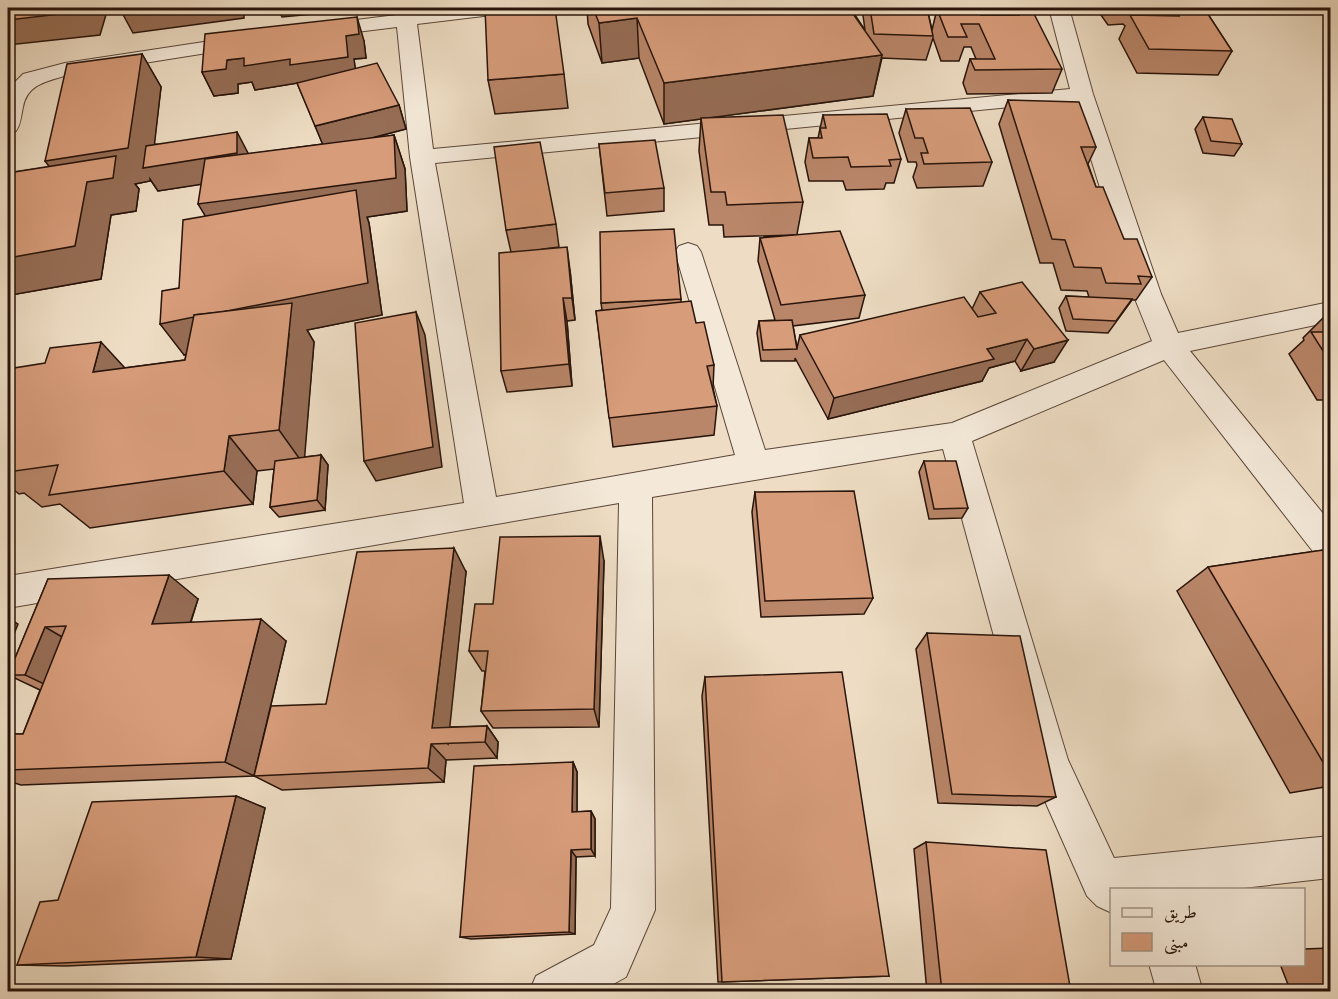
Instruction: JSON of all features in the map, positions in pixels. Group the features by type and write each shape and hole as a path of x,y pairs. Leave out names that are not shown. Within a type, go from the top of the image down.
{"street":[{"path":"300,33 406,12 500,8"},
{"path":"1059,8 1082,94 1147,294 1169,346 1330,547"},
{"path":"406,12 422,156 482,514"},
{"path":"8,126 14,95 31,79 65,69 265,39"},
{"path":"422,156 1082,94"},
{"path":"688,252 754,465"},
{"path":"8,592 482,514 754,465 955,435 1169,346 1215,334 1330,312"},
{"path":"955,435 1049,765 1107,886 1330,857"},
{"path":"552,992 610,961 633,910 636,487"},
{"path":"1173,966 1180,992"}],"building":[{"path":"8,8 88,8 86,11 8,20"},
{"path":"485,8 555,8 564,74 488,80"},
{"path":"593,8 835,8 838,12 851,11 882,55 664,83 637,18 599,23"},
{"path":"835,8 855,8 856,9 837,11"},
{"path":"870,8 927,8 933,36 874,34"},
{"path":"1016,8 1031,8 1062,69 975,70 970,59 995,59 979,24 961,24 967,37 948,37 937,9 978,9 981,15 1019,15"},
{"path":"1192,8 1204,8 1232,51 1149,49 1130,15 1179,16 1176,11 1194,12"},
{"path":"357,17 359,34 346,36 348,57 290,65 290,59 244,66 244,58 227,60 226,69 202,72 205,34"},
{"path":"142,54 128,148 45,161 67,64"},
{"path":"377,63 399,105 315,126 297,83"},
{"path":"1008,100 1079,102 1096,147 1081,147 1096,187 1103,187 1124,239 1137,239 1152,277 1138,276 1141,284 1106,283 1101,268 1074,267 1065,240 1052,239"},
{"path":"970,108 992,162 924,164 921,153 928,153 923,138 915,138 906,109"},
{"path":"887,114 901,159 889,160 891,166 851,167 848,157 813,158 809,138 822,138 820,128 826,128 823,115"},
{"path":"783,115 803,202 727,205 725,192 711,192 701,118"},
{"path":"1203,117 1232,119 1242,144 1211,141"},
{"path":"237,132 237,153 143,168 146,146"},
{"path":"394,135 396,178 198,204 205,159"},
{"path":"655,140 664,188 605,193 599,144"},
{"path":"540,142 556,224 506,230 494,147"},
{"path":"116,156 113,178 87,182 75,246 8,258 8,173"},
{"path":"356,190 368,283 222,312 194,315 194,317 160,324 162,291 179,288 183,220"},
{"path":"674,229 681,299 601,303 600,232"},
{"path":"840,231 865,295 781,305 760,238"},
{"path":"567,247 572,298 563,298 569,364 501,371 499,253"},
{"path":"1022,282 1068,340 1034,349 1027,339 987,349 994,359 834,398 800,335 964,297 978,317 996,313 980,292"},
{"path":"1066,296 1132,299 1116,321 1073,319"},
{"path":"691,301 696,323 704,322 714,365 707,366 717,406 609,418 596,311"},
{"path":"292,303 279,430 229,436 224,471 49,495 58,465 8,472 8,369 45,363 50,348 101,342 93,372 185,360 194,315"},
{"path":"416,312 433,447 364,461 355,323"},
{"path":"792,320 797,349 763,350 759,321"},
{"path":"1311,332 1330,332 1330,362"},
{"path":"321,455 317,500 270,507 275,461"},
{"path":"924,461 956,461 968,508 934,509"},
{"path":"854,491 873,598 765,601 755,492"},
{"path":"600,536 594,709 481,711 488,651 469,651 475,604 493,604 500,537"},
{"path":"454,548 432,728 487,726 485,742 431,744 428,768 254,776 271,706 326,704 357,552"},
{"path":"1330,549 1330,774 1208,567"},
{"path":"169,575 152,624 261,619 225,762 8,770 8,734 23,734 66,626 45,627 25,675 8,675 48,579"},
{"path":"927,633 1020,636 1056,797 952,794"},
{"path":"842,672 889,976 722,982 705,677"},
{"path":"573,762 572,812 591,811 591,849 571,850 569,932 460,937 474,766"},
{"path":"236,796 196,957 17,965 40,902 58,900 92,802"},
{"path":"926,842 1046,850 1071,992 942,992"},
{"path":"1323,948 1330,948 1330,966"}]}
